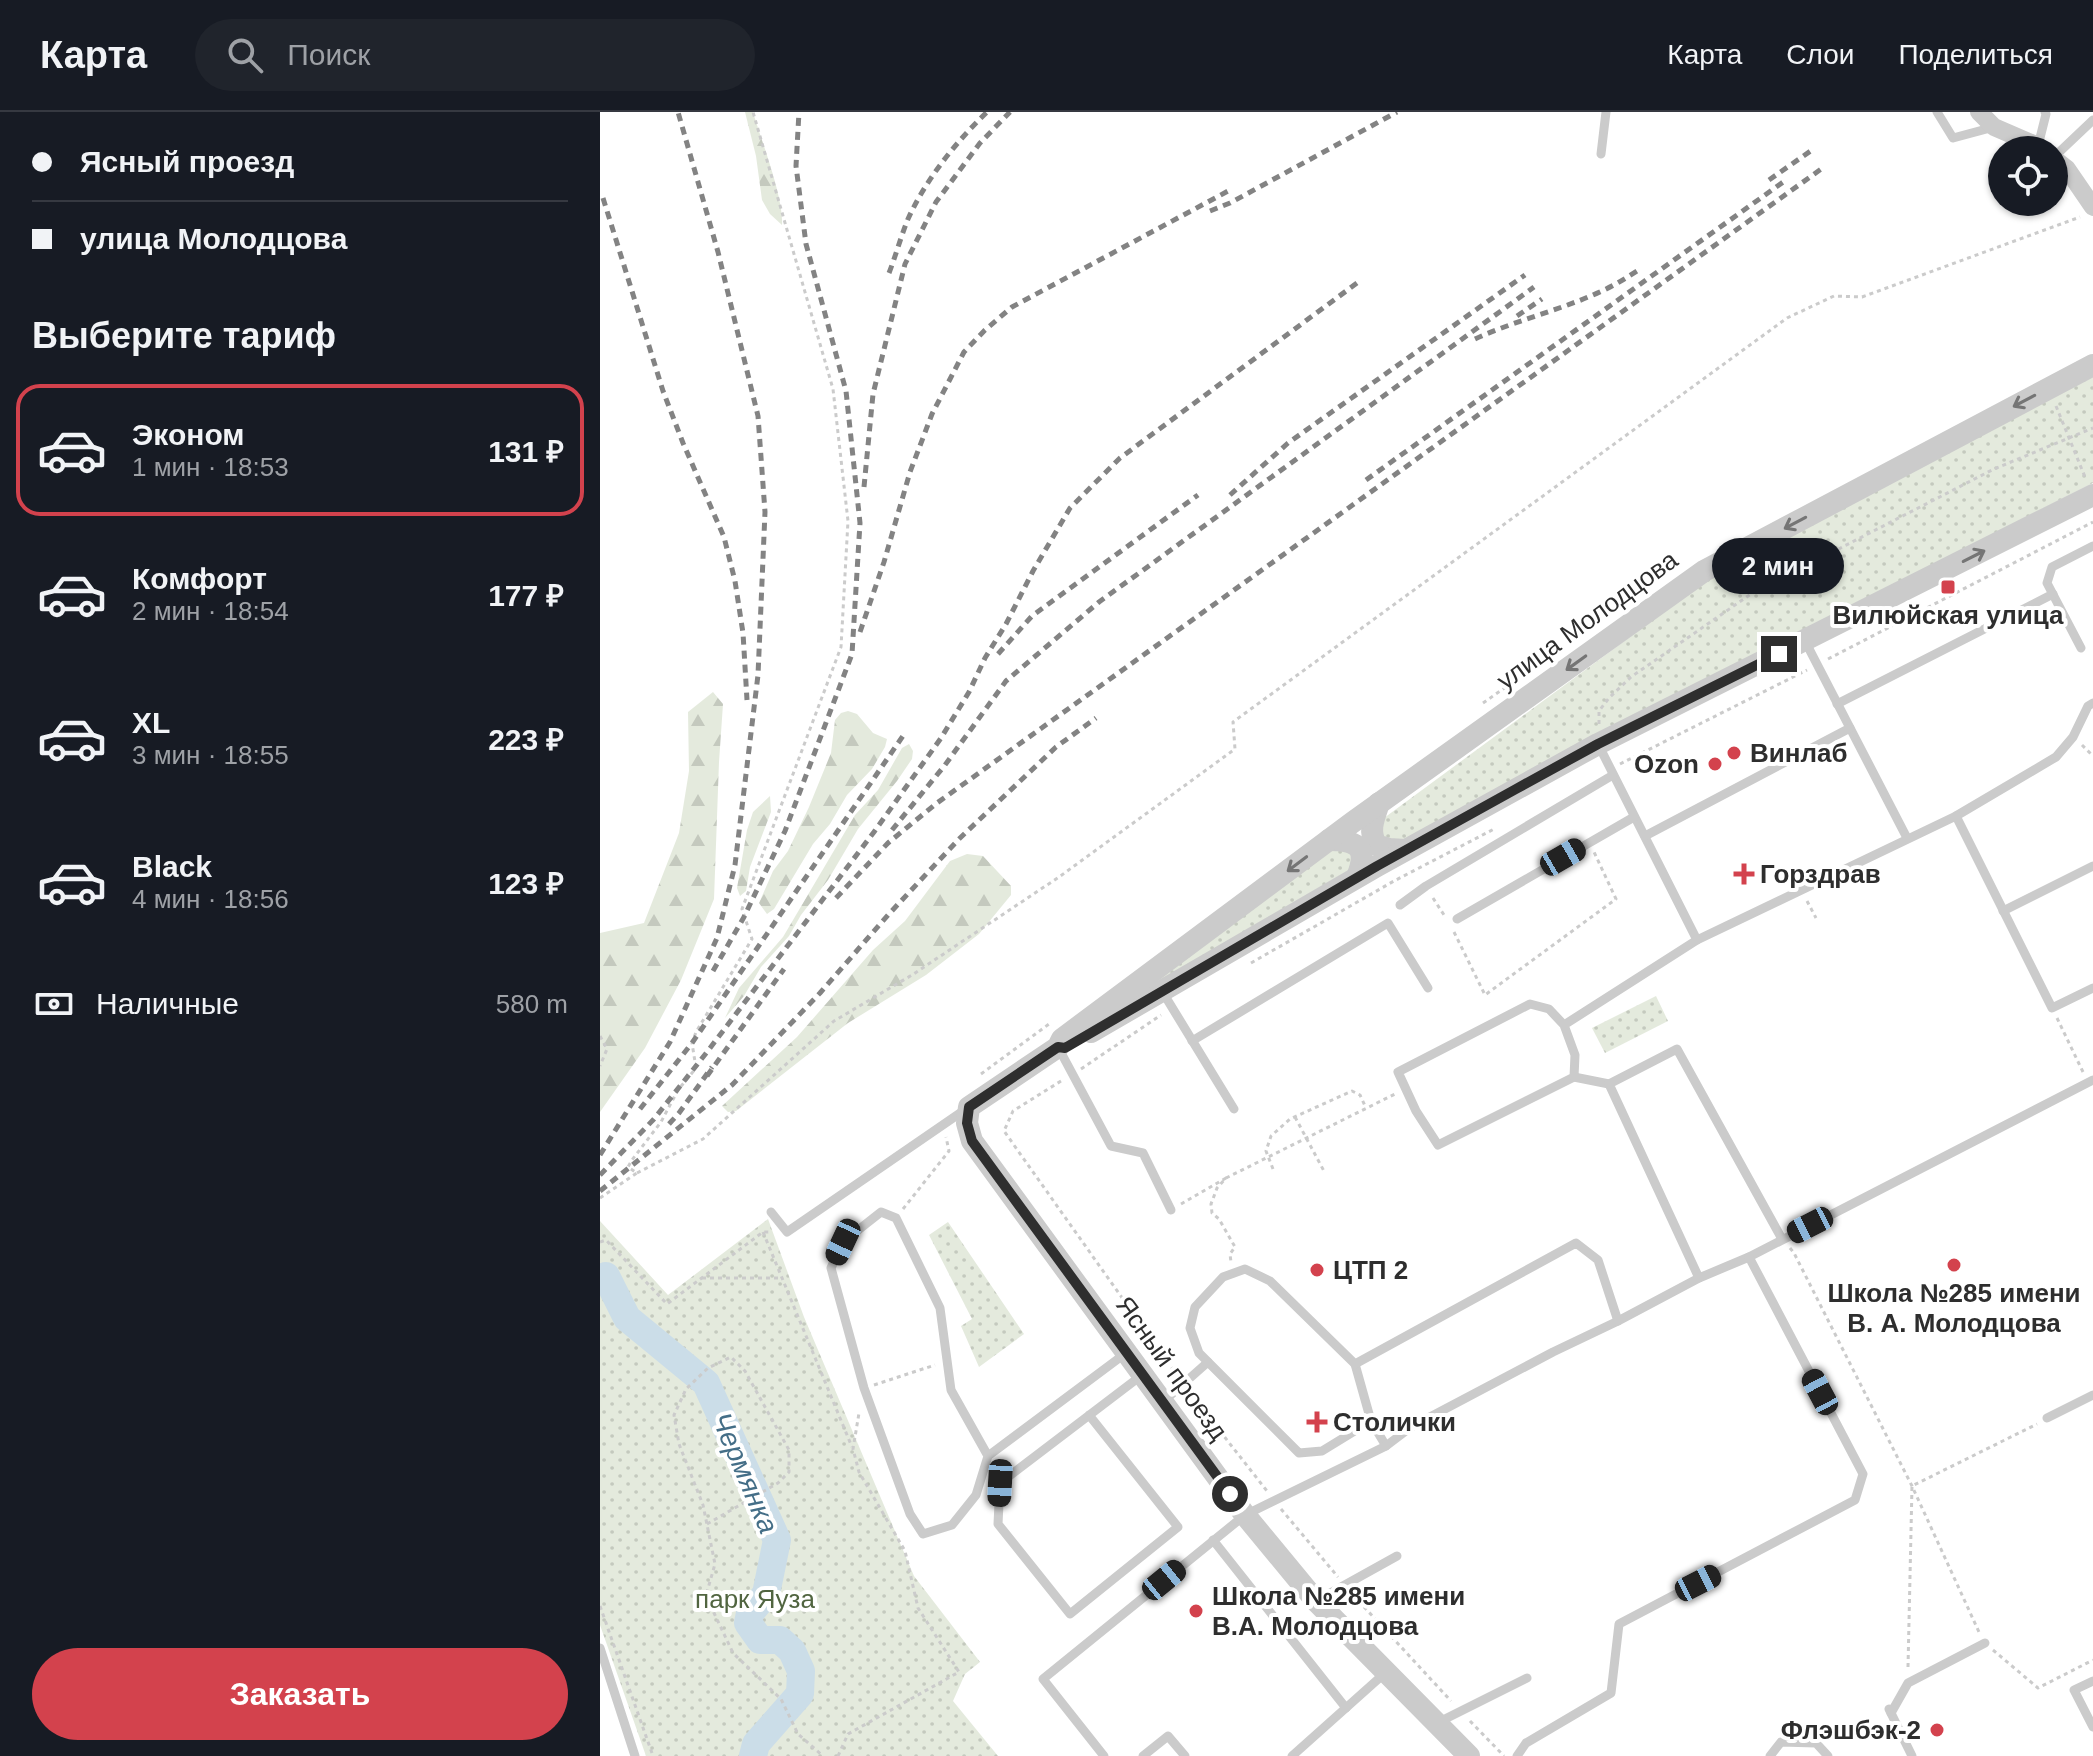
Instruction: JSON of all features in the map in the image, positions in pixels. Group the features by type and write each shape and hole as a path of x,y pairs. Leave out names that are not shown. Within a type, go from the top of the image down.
{"street":[{"path":"1979,112 1994,127 2014,136"},
{"path":"2068,171 2086,212"},
{"name":"улица Молодцова","path":"1058,1047 1062,1039 1379,803 1704,571 2093,365"},
{"path":"969,1107 1058,1047 1065,1048 1405,850 1598,744 1805,641 2090,488"},
{"path":"1379,803 1372,822 1371,837 1376,845 1405,850"},
{"path":"1329,840 1345,840 1357,845 1362,853 1362,865 1357,877"},
{"name":"Ясный проезд","path":"969,1107 967,1123 972,1141 1245,1515 1316,1601 1469,1756"}],"lane":[{"path":"1601,154 1606,112"},
{"path":"1937,112 1953,138 1994,127"},
{"path":"2042,136 2045,112"},
{"path":"2068,144 2093,120"},
{"path":"2081,648 2047,583 2052,567 2093,546"},
{"path":"1837,704 2053,594"},
{"path":"1805,641 1907,838"},
{"path":"1564,1025 1697,940 1956,816 2056,757 2073,737 2088,706 2093,703"},
{"path":"1645,836 1850,728"},
{"path":"1598,744 1697,940"},
{"path":"1400,905 1426,886 1613,775"},
{"path":"1956,816 2052,1008 2093,988"},
{"path":"1457,919 1634,817"},
{"path":"2003,911 2093,866"},
{"path":"1192,1041 1388,923 1428,988"},
{"path":"1162,991 1234,1109"},
{"path":"1574,1077 1575,1055 1564,1025 1549,1009 1530,1004 1398,1072 1416,1111 1438,1145 1574,1077 1609,1084 1677,1049 1782,1239"},
{"path":"1058,1047 1111,1146 1143,1153 1171,1210"},
{"path":"1104,1756 1043,1679 1245,1515 1386,1446 1411,1427 1451,1405 1699,1278 1749,1257 2091,1081"},
{"path":"1609,1084 1699,1278"},
{"path":"771,1212 787,1232 969,1107"},
{"path":"988,1456 951,1390 940,1308 896,1218 881,1212 843,1242 831,1268 864,1388 910,1514 923,1534 952,1525 976,1495 988,1456 1126,1353"},
{"path":"1355,1364 1576,1243 1598,1260 1618,1321"},
{"path":"1517,1756 1526,1743 1611,1693 1619,1624 1855,1500 1863,1474 1749,1257"},
{"path":"1371,1421 1322,1451 1299,1453 1199,1353 1190,1328 1195,1307 1223,1277 1233,1273 1245,1269 1270,1281 1355,1364 1371,1421 1386,1446"},
{"path":"1162,1403 1208,1362"},
{"path":"1089,1415 1178,1527 1070,1614 998,1524 1000,1483 1089,1415 1142,1375"},
{"path":"2047,1418 2093,1395"},
{"path":"1213,1540 1346,1708"},
{"path":"1316,1601 1397,1556"},
{"path":"1912,1756 1890,1710 1908,1683 1985,1643"},
{"path":"600,1648 635,1756"},
{"path":"1292,1756 1387,1671"},
{"path":"1437,1723 1527,1678"},
{"path":"2093,1681 2074,1690 2093,1727"},
{"path":"1143,1756 1168,1736 1185,1756"},
{"path":"1770,1756 1781,1742 1816,1743 1828,1756"}],"path":[{"path":"637,1173 628,1167 696,1068 692,1043 696,1032 752,939 742,909 841,647 848,521 833,389 753,112"},
{"path":"600,1198 637,1173 703,1139 834,1021 912,975 1059,877 1235,749 1233,722 1787,318 1834,296 1862,297 2086,212"},
{"path":"2051,396 2090,488"},
{"path":"1598,744 1599,711 1609,698 1631,677 1751,594 1994,469 2093,428"},
{"path":"1426,886 1449,923 1485,995 1616,899 1589,841"},
{"path":"1802,891 1816,918"},
{"path":"2052,1008 2091,1081"},
{"path":"600,1036 607,1049 600,1066"},
{"path":"1171,1210 1226,1178 1406,1089"},
{"path":"1273,1169 1266,1151 1271,1136 1295,1117 1352,1091 1360,1095 1367,1108"},
{"path":"1295,1117 1325,1173"},
{"path":"896,1218 949,1151 943,1125"},
{"path":"1004,1131 1183,1384 1274,1501 1344,1585 1504,1756"},
{"path":"1226,1178 1217,1188 1211,1204 1212,1213 1219,1219 1235,1247 1230,1254 1233,1273"},
{"path":"600,1242 606,1240 667,1304 763,1232 787,1232"},
{"path":"763,1232 853,1449 859,1472 905,1551 918,1608 959,1672 848,1734 838,1756"},
{"path":"1782,1239 1794,1253 1912,1486 1985,1643 2038,1688 2093,1660"},
{"path":"702,1278 783,1278"},
{"path":"707,1524 778,1483 789,1472 789,1450 745,1371 731,1357 708,1368 686,1389 674,1415 679,1444 703,1505 715,1564 707,1592 733,1653 781,1699 798,1734 823,1756"},
{"path":"853,1449 864,1388 946,1362"},
{"path":"1912,1486 2047,1418"},
{"path":"1908,1683 1912,1486"},
{"path":"600,1606 653,1756"}],"green space":[{"path":"745,112 753,112 776,185 782,225 770,214 762,200 756,156"},
{"path":"2093,375 2093,483 1587,740 1404,846 1384,841 1380,825 1384,818 1710,578"},
{"path":"713,692 723,704 714,899 681,980 645,1048 600,1112 600,933 644,923 679,833 689,771 688,712"},
{"path":"848,711 857,714 873,733 887,739 885,747 872,769 847,795 774,909 767,914 759,903 809,807 831,753 835,720"},
{"path":"909,744 913,751 912,759 858,829 828,880 789,936 761,967 744,996 725,1018 739,988 783,937 855,815 878,790 902,748"},
{"path":"770,796 771,812 750,867 746,891 740,896 737,888 747,830 753,812"},
{"path":"1335,847 1350,849 1356,866 1125,1001"},
{"path":"967,854 983,856 1011,886 1011,895 979,934 926,975 848,1023 736,1111 728,1112 722,1106 797,1037 873,950 905,921 950,861"},
{"path":"1656,996 1668,1021 1605,1053 1592,1028"},
{"name":"парк Яуза","path":"768,1219 804,1317 914,1576 980,1662 965,1674 953,1701 998,1756 646,1756 600,1625 600,1221 668,1295"},
{"path":"948,1222 1024,1334 979,1367 961,1326 972,1319 929,1235"}],"waterway":[{"name":"Чермянка","path":"606,1276 627,1318 706,1383 777,1540 766,1594 750,1613 748,1623 760,1640 780,1640 792,1651 801,1671 800,1694 756,1744 753,1756"}],"railway":[{"path":"600,1155 670,1042 717,938 735,865 758,675 765,512 758,416 718,252 678,112"},
{"path":"713,971 744,917 785,831 852,654 860,523 846,391 806,244 796,166 799,112"},
{"path":"889,273 908,219 933,175 987,112"},
{"path":"864,487 873,394 905,264 936,202 980,143 1010,112"},
{"path":"1210,211 1397,112"},
{"path":"1769,180 1812,150"},
{"path":"836,898 888,843 937,803 1824,167"},
{"path":"1366,480 1786,180"},
{"path":"860,632 910,472 932,414 964,352 1012,307 1230,190"},
{"path":"603,198 663,391 724,537 743,633 747,700"},
{"path":"1475,339 1588,297 1642,268"},
{"path":"1230,495 1288,443 1525,275"},
{"path":"600,1175 654,1119 707,1052 874,832 941,738 1070,508 1120,458 1357,283"},
{"path":"892,830 945,765 1006,681 1099,602 1534,287"},
{"path":"1517,316 1542,299"},
{"path":"998,654 1032,616 1198,495"},
{"path":"600,1191 732,1085 959,839 1056,747 1096,718"},
{"path":"640,1109 692,1043 905,733"},
{"path":"707,1076 784,969"},
{"path":"669,1124 712,1067"}],"place":[{"name":"Вилюйская улица","path":"1948,587"},
{"name":"Винлаб","path":"1734,753"},
{"name":"Ozon","path":"1715,764"},
{"name":"Горздрав","path":"1744,874"},
{"name":"Школа №285 имени В. А. Молодцова","path":"1954,1265"},
{"name":"ЦТП 2","path":"1317,1270"},
{"name":"Столички","path":"1317,1422"},
{"name":"Школа №285 имени В.А. Молодцова","path":"1196,1611"},
{"name":"Флэшбэк-2","path":"1937,1730"}],"route":[{"path":"1230,1494 972,1141 967,1123 969,1107 1058,1047 1065,1048 1377,866 1598,744 1779,654"}]}
